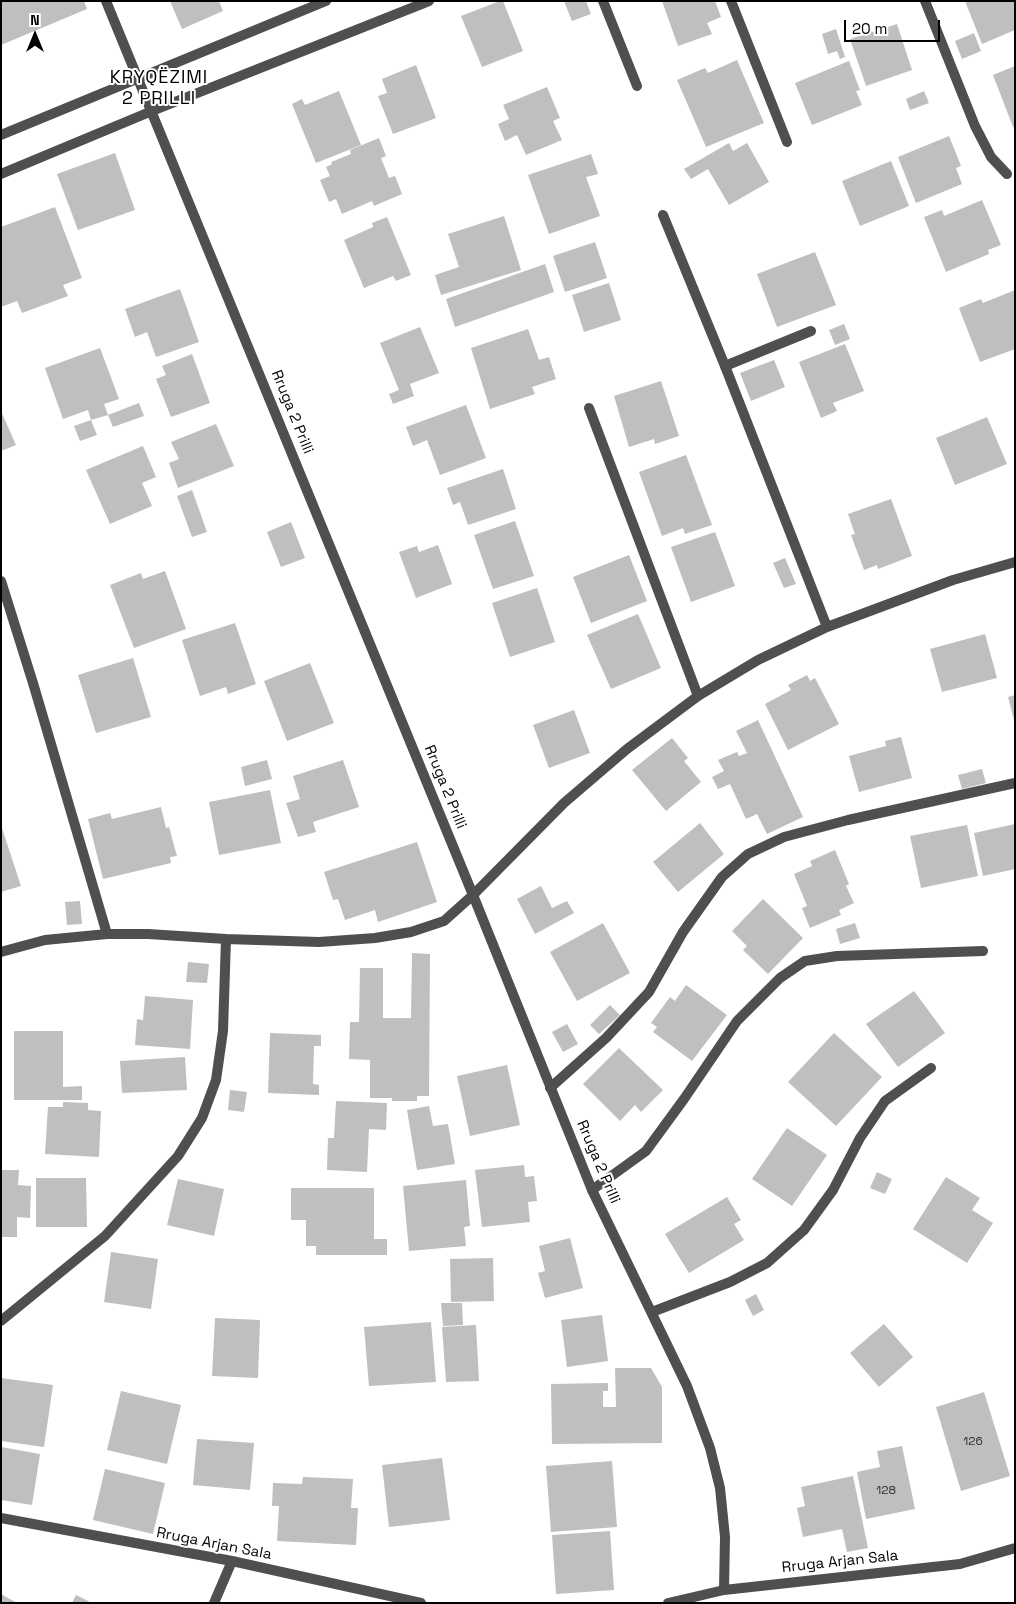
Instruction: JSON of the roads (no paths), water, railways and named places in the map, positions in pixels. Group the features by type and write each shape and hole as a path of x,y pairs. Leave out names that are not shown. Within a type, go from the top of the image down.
{"street":[{"name":"Rruga 2 Prilli","path":"106,1 592,1190 687,1386 710,1448 720,1488 725,1537 724,1590"},
{"path":"1,135 326,1"},
{"path":"1,174 152,111 429,1"},
{"path":"603,1 637,86"},
{"path":"731,1 787,142"},
{"path":"925,1 975,126 991,157 1007,174"},
{"path":"664,215 827,626"},
{"path":"725,366 811,331"},
{"path":"589,408 698,696"},
{"path":"1,952 45,940 107,934 148,934 319,942 375,938 411,932 444,921 473,895 564,803 627,749 698,696 758,660 827,626 953,580 1015,562"},
{"path":"1,581 107,934"},
{"path":"550,1088 606,1038 649,992 683,932 722,877 748,854 784,838 830,825 1015,782"},
{"path":"1,1320 105,1236 178,1156 202,1118 216,1080 223,1031 226,939"},
{"path":"592,1190 646,1151 737,1021 780,978 805,961 837,956 983,951"},
{"path":"652,1312 730,1282 767,1262 804,1230 833,1190 860,1138 885,1101 931,1068"},
{"name":"Rruga Arjan Sala","path":"1,1518 232,1562 421,1603"},
{"name":"Rruga Arjan Sala","path":"668,1603 724,1590 960,1564 1015,1548"},
{"path":"214,1603 232,1562"}],"district":[{"name":"KRYQËZIMI 2 PRILLI","path":"159,88"}]}
